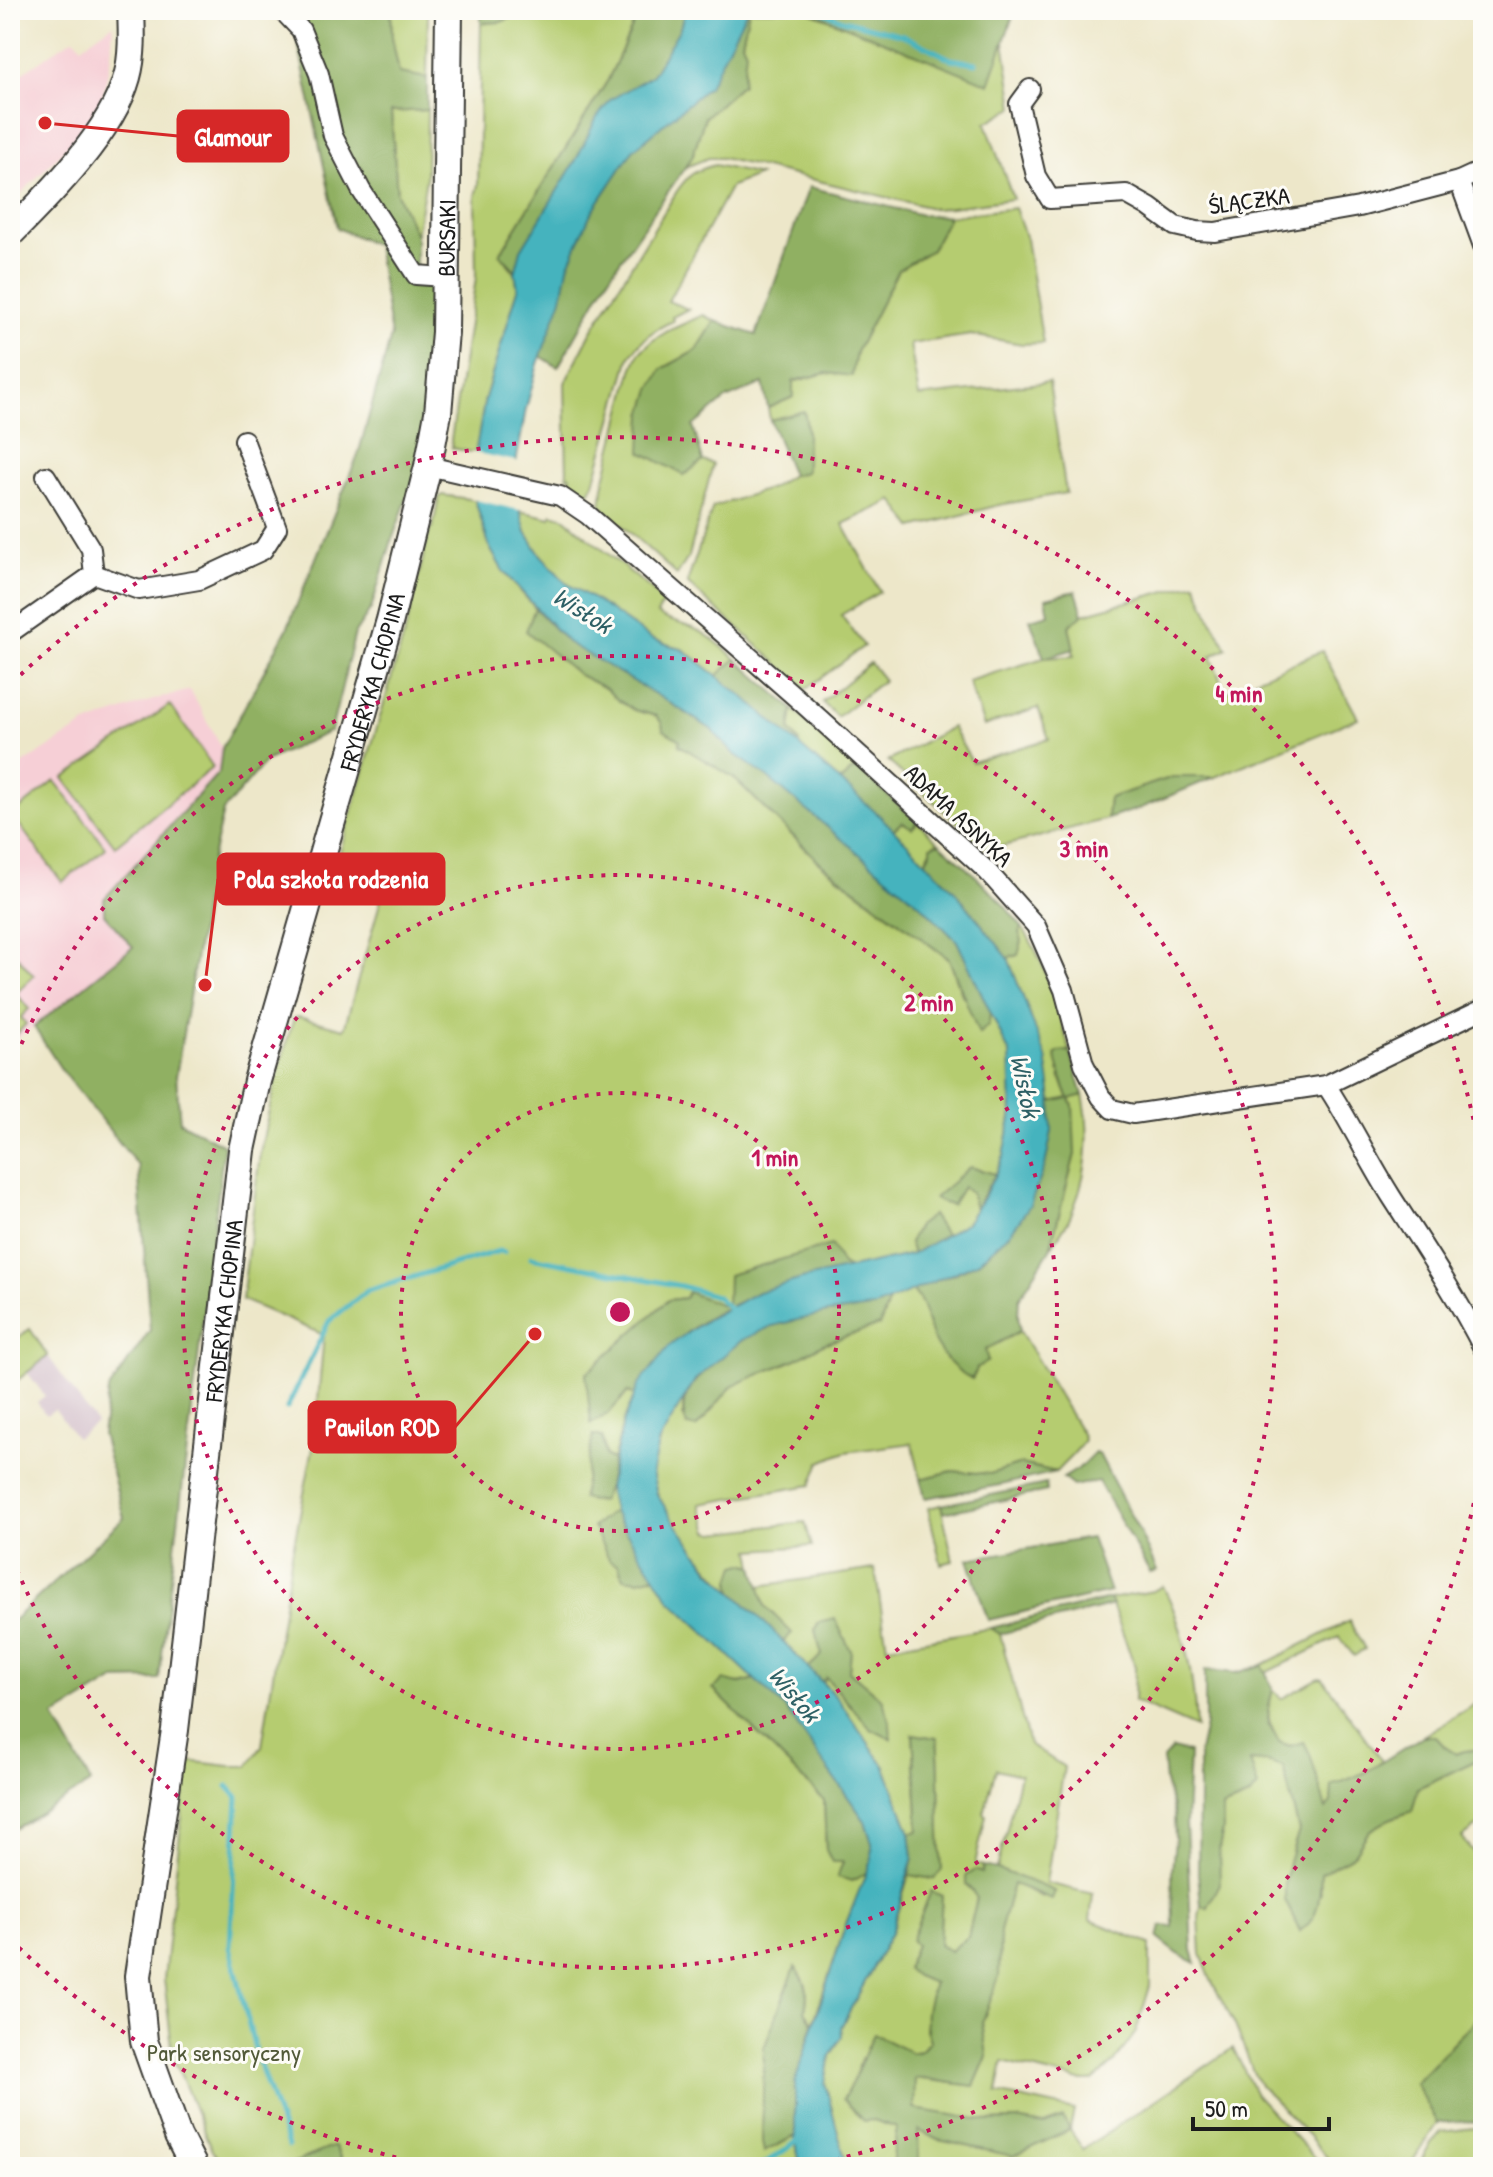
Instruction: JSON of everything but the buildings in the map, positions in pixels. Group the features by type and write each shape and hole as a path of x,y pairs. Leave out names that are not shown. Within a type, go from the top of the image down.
{"street":[{"path":"10,234 71,169 115,111 128,76 131,10"},
{"path":"282,10 301,30 319,74 333,136 361,190 416,275 445,277"},
{"name":"BURSAKI","path":"437,468 445,332 449,10"},
{"name":"ŚLĄCZKA","path":"1030,89 1019,104 1036,176 1050,199 1126,194 1175,226 1197,231 1215,232 1359,207 1459,181 1483,170"},
{"path":"1459,181 1483,246"},
{"path":"94,574 139,590 199,580 263,550 277,528 244,440"},
{"name":"ADAMA ASNYKA","path":"437,468 560,496 588,515 987,871 1036,926 1064,990 1084,1064 1101,1097 1112,1109 1133,1114 1326,1085 1483,1009"},
{"name":"FRYDERYKA CHOPINA","path":"194,2167 178,2136 144,2041 138,1976 175,1730 242,1150 257,1081 437,468"},
{"path":"46,476 91,549 94,574"},
{"path":"10,633 94,574"},
{"path":"1326,1085 1460,1303 1483,1348"}],"shaded area":[{"path":"113,24 104,91 95,114 10,205 10,81 74,38 82,46"},
{"path":"190,690 222,748 219,772 104,899 104,914 133,947 10,1043 10,772 86,724"},
{"path":"48,1356 96,1423 76,1438 55,1409 46,1415 37,1402 45,1396 27,1372"}],"green space":[{"path":"291,10 391,10 392,37 399,73 427,78 427,110 391,112 397,194 416,235 416,274 445,277 418,468 371,609 355,633 331,731 267,760 223,811 212,858 176,1076 180,1122 224,1145 159,1679 115,1680 54,1717 91,1783 10,1832 10,1623 124,1518 102,1434 108,1391 150,1330 138,1166 61,1069 34,1027 133,947 104,914 104,899 219,772 222,748 287,629 358,455 391,336 376,245 337,228"},
{"path":"391,10 428,10 427,78 399,73 392,37"},
{"path":"481,10 528,10 501,22 481,23"},
{"path":"528,10 640,10 608,80 500,254 515,273 518,289 485,398 476,453 452,448 451,440 476,278 475,196 478,185 481,23 501,22"},
{"path":"640,10 749,10 742,42 746,51 742,84 705,117 692,157 609,277 558,367 534,352 548,305 500,254 608,80"},
{"path":"749,10 806,10 989,83 1004,42 1014,107 986,123 1013,199 936,209 722,158 708,158 686,167 705,117 742,84 742,42"},
{"path":"806,10 1015,10 989,84"},
{"path":"427,110 426,179 416,235 397,194 391,112"},
{"path":"715,165 759,175 731,186 668,301 688,309 649,335 630,356 594,483 588,494 569,479 570,475 567,476 565,383 591,332 677,191 693,174"},
{"path":"809,187 922,215 949,216 931,250 898,270 856,352 852,376 826,373 793,381 793,397 768,408 763,383 726,399 693,426 703,461 684,475 641,452 643,415 651,389 662,369 697,350 715,321 756,335"},
{"path":"1015,208 1026,239 1043,343 1022,344 971,335 910,344 919,397 1049,382 1066,493 999,505 913,528 893,500 843,524 880,592 841,615 864,646 806,689 687,583 713,507 771,488 792,475 806,471 804,412 770,420 768,408 793,397 793,382 826,373 852,375 856,352 898,270 931,250 949,216"},
{"path":"703,315 715,321 697,350 662,369 683,475 703,461 713,464 689,556 677,575 601,506 632,370 639,353 668,331"},
{"path":"804,411 806,472 792,475 770,420"},
{"name":"Park sensoryczny","path":"442,495 475,500 490,548 503,571 535,608 527,631 579,675 605,688 634,710 656,716 680,740 679,745 733,777 822,865 949,959 962,995 988,1024 990,1011 1010,1054 1012,1113 1004,1156 995,1174 970,1167 963,1187 971,1193 975,1209 966,1223 945,1235 932,1215 909,1242 913,1254 850,1269 842,1265 728,1308 687,1293 685,1298 668,1300 609,1412 628,1392 635,1395 613,1460 606,1457 602,1437 593,1435 601,1500 608,1487 613,1511 593,1527 618,1563 639,1580 655,1576 670,1600 755,1679 713,1689 824,1800 826,1850 844,1862 852,1881 867,1872 813,2023 805,2011 805,1983 795,1967 764,2152 795,2136 800,2167 345,2167 334,2147 283,2167 227,2167 212,2151 173,2056 164,1979 188,1761 248,1766 262,1746 291,1559 314,1443 324,1335 242,1300 260,1153 276,1078 294,1018 344,1029 385,885 338,872 337,862"},
{"path":"520,511 551,518 552,514 563,517 652,590 663,603 657,614 705,634 736,659 717,676 684,650 652,639 566,583 539,553 526,532"},
{"path":"1196,583 1227,648 1211,656 1225,692 1322,651 1358,718 1215,777 1173,777 1109,798 1107,819 988,850 888,761 952,727 972,762 1049,739 1038,708 984,726 968,681 1044,658 1074,656 1069,626 1083,614"},
{"path":"1076,591 1083,614 1069,626 1074,649 1044,658 1030,619 1049,614 1046,598"},
{"path":"535,608 567,642 711,729 733,753 767,776 922,906 957,941 990,1011 989,1024 979,1034 949,959 822,864 733,777 679,745 680,740 663,730 656,716 634,710 605,688 579,675 526,631"},
{"path":"736,659 793,709 790,730 799,742 797,744 717,676"},
{"path":"870,663 884,680 837,717 822,702"},
{"path":"170,705 213,767 115,846 64,778"},
{"path":"793,709 858,769 851,771 841,782 797,744 799,742 790,730"},
{"path":"858,769 917,821 912,828 902,822 893,830 841,782 851,771"},
{"path":"1173,777 1215,777 1107,819 1109,798"},
{"path":"55,781 106,848 62,882 12,815"},
{"path":"917,821 939,843 934,844 925,862 893,830 902,822 915,826"},
{"path":"939,843 983,883 1022,927 1018,955 1008,958 955,891 925,862 931,846"},
{"path":"1022,927 1045,971 1070,1051 1059,1052 1062,1082 1069,1098 1083,1095 1086,1110 1084,1172 1068,1221 1050,1249 1075,1154 1069,1099 1051,1102 1046,1057 1008,958 1018,955 1019,931"},
{"path":"18,957 34,976 16,993 29,1009 21,1017 26,1024 16,1035 10,1033 10,966"},
{"path":"1070,1051 1083,1095 1070,1099 1073,1105 1075,1154 1050,1249 1019,1299 1020,1331 985,1350 988,1361 977,1368 972,1379 941,1353 922,1305 912,1290 978,1262 1009,1233 1021,1216 1031,1200 1045,1163 1051,1102 1069,1098 1055,1055"},
{"path":"970,1167 995,1174 975,1209 971,1193 963,1187 952,1205 934,1198"},
{"path":"932,1215 945,1235 913,1254 909,1242 918,1226"},
{"path":"831,1245 842,1265 850,1269 769,1290 695,1326 655,1364 635,1395 628,1392 609,1413 591,1424 586,1374 668,1300 685,1298 688,1292 727,1307 728,1275"},
{"path":"912,1290 973,1378 985,1350 1020,1331 1084,1440 1056,1472 1021,1464 990,1474 952,1471 921,1479 912,1443 846,1452 820,1462 811,1485 700,1504 709,1531 715,1533 805,1522 812,1546 751,1550 754,1566 744,1563 731,1580 733,1592 682,1534 654,1482 652,1468 656,1450 673,1416 683,1400 683,1416 696,1428 733,1385 796,1359 823,1344 880,1325 889,1301"},
{"path":"889,1301 880,1325 823,1344 796,1359 733,1385 696,1428 687,1426 684,1409 691,1387 741,1341 784,1322"},
{"path":"30,1329 48,1356 10,1386 10,1338 13,1341"},
{"path":"593,1435 602,1437 606,1457 613,1460 602,1500 591,1501 582,1498"},
{"path":"1095,1452 1099,1454 1157,1571 1150,1573 1098,1481 1073,1486 1063,1478 1078,1469"},
{"path":"1021,1464 1056,1472 925,1498 921,1479 952,1471 990,1474"},
{"path":"1046,1484 1047,1491 943,1513 941,1505"},
{"path":"941,1505 953,1561 941,1564 928,1508"},
{"path":"613,1511 655,1576 639,1580 624,1578 618,1564 610,1561 593,1527"},
{"path":"1091,1538 1110,1592 988,1620 968,1559"},
{"path":"744,1563 754,1566 765,1606 792,1633 783,1642 733,1592 731,1580 736,1565"},
{"path":"875,1569 887,1647 991,1628 1000,1634 1029,1744 1064,1767 1046,1883 1093,1894 1090,1920 1150,1944 1150,1986 1136,2032 1115,2061 1093,2081 1080,2081 1003,2062 997,2093 1074,2110 1070,2130 1083,2149 1233,2048 1256,2095 1323,2167 919,2167 917,2130 939,2140 1013,2156 1063,2119 1044,2126 914,2109 914,2078 974,2086 987,2056 982,2023 999,1976 1000,1931 1013,1883 1042,1897 1055,1892 997,1869 1020,1775 996,1769 975,1864 983,1866 983,1873 966,1884 977,1897 968,1937 950,1951 939,1945 942,1896 916,1944 916,1976 934,1982 925,2027 930,2041 921,2051 861,2059 855,2079 844,2098 874,2120 897,2128 892,2167 847,2167 825,2083 830,2056 842,2036 841,2027 891,1933 909,1875 933,1879 942,1869 937,1738 913,1734 919,1832 910,1833 885,1767 838,1699 822,1682 826,1677 871,1729 891,1738 883,1700 849,1671 851,1651 835,1620 818,1623 815,1630 822,1655 808,1668 783,1642 791,1633 765,1606 759,1586"},
{"path":"1163,1586 1178,1620 1187,1655 1196,1728 1134,1701 1135,1667 1110,1599 1153,1591"},
{"path":"1110,1599 1113,1605 1000,1634 991,1628"},
{"path":"835,1619 851,1651 849,1671 883,1700 891,1739 871,1729 826,1677 822,1682 808,1668 822,1655 815,1630 818,1623"},
{"path":"1349,1621 1365,1649 1354,1656 1339,1637 1265,1673 1262,1665"},
{"path":"1262,1665 1273,1689 1268,1723 1279,1742 1290,1746 1304,1742 1326,1809 1331,1802 1332,1786 1366,1772 1423,1736 1435,1736 1456,1754 1483,1747 1483,1757 1418,1788 1412,1811 1369,1831 1353,1856 1321,1873 1315,1913 1300,1931 1285,1900 1289,1862 1299,1831 1283,1767 1267,1762 1250,1761 1258,1787 1249,1797 1222,1808 1220,1884 1207,1908 1201,1905 1198,1873 1199,1752 1205,1725 1205,1670 1236,1673"},
{"path":"1319,1678 1323,1679 1382,1761 1366,1772 1333,1786 1331,1803 1326,1810 1304,1742 1290,1746 1279,1742 1268,1716 1273,1689 1281,1699"},
{"path":"755,1679 785,1708 865,1821 872,1843 872,1858 867,1872 852,1881 837,1877 843,1862 832,1862 826,1850 824,1800 713,1689 724,1680 738,1684"},
{"path":"1483,1699 1483,1747 1456,1754 1435,1736 1423,1736"},
{"path":"913,1734 937,1738 942,1869 934,1879 909,1875 913,1857 910,1833 919,1831"},
{"path":"1172,1749 1189,1753 1186,1823 1192,1950 1196,1963 1158,1938 1161,1926 1173,1927 1174,1814 1165,1782 1163,1759"},
{"path":"1483,1757 1483,1822 1462,1838 1479,1859 1483,1856 1483,1921 1474,1928 1483,1939 1483,2012 1415,2083 1437,2123 1409,2167 1335,2167 1259,2084 1201,1954 1199,1917 1201,1905 1208,1908 1223,1829 1222,1808 1249,1797 1249,1761 1283,1767 1299,1831 1289,1862 1285,1899 1300,1931 1321,1893 1320,1873 1353,1856 1369,1831 1412,1811 1418,1788"},
{"path":"983,1866 1055,1891 1052,1899 1013,1884 1000,1931 999,1976 982,2023 987,2056 974,2086 915,2078 914,2109 989,2121 1016,2120 1044,2125 1063,2118 1070,2130 1013,2156 939,2140 918,2130 919,2167 892,2167 897,2128 874,2120 863,2121 843,2099 874,2034 912,2053 921,2051 930,2041 926,2012 934,1983 906,1969 916,1945 911,1940 931,1891 942,1896 939,1945 950,1951 968,1937 977,1898 966,1883 966,1876 976,1870 982,1873"},
{"path":"795,1967 807,1993 805,2011 813,2023 796,2082 795,2136 764,2152 764,2048"},
{"path":"1483,2012 1483,2122 1437,2123 1415,2083"},
{"path":"1483,2127 1483,2153 1459,2167 1418,2167 1441,2132"},
{"path":"335,2146 345,2167 283,2167"}],"water":[{"name":"Wisłok","path":"685,10 747,10 709,86 633,150 590,215 568,267 562,298 538,364 526,409 516,463 520,510 526,532 539,553 566,583 652,639 684,650 745,698 880,816 955,891 1008,958 1046,1057 1051,1091 1052,1131 1045,1166 1030,1205 1011,1232 977,1263 873,1308 827,1313 772,1326 742,1340 695,1380 658,1443 652,1472 657,1494 711,1571 838,1699 885,1767 910,1833 913,1857 891,1933 841,2027 842,2036 830,2056 825,2083 847,2167 800,2167 795,2136 795,2082 847,1921 872,1858 872,1843 865,1821 785,1708 670,1600 613,1511 608,1487 623,1423 638,1386 669,1346 709,1318 758,1292 805,1278 913,1254 966,1223 985,1195 1004,1156 1012,1113 1010,1054 957,941 922,906 767,777 733,753 711,729 567,642 503,571 490,548 475,500 475,454 485,398 518,289 515,273 521,250 576,160 596,119 610,100 652,75 680,28"}],"pier":[{"path":"472,452 520,462 524,511 471,499"}],"waterway":[{"path":"818,10 843,20 903,35 951,59 976,63"},
{"path":"287,1408 329,1321 367,1291 504,1252"},
{"path":"531,1257 681,1286 716,1296 732,1311"},
{"path":"228,1786 238,1797 230,1947 256,2054 288,2146"},
{"path":"761,2167 799,2140"}],"place":[{"name":"Glamour","path":"45,123"},
{"name":"Pola szkoła rodzenia","path":"205,985"},
{"name":"Pawilon ROD","path":"535,1334"}]}
